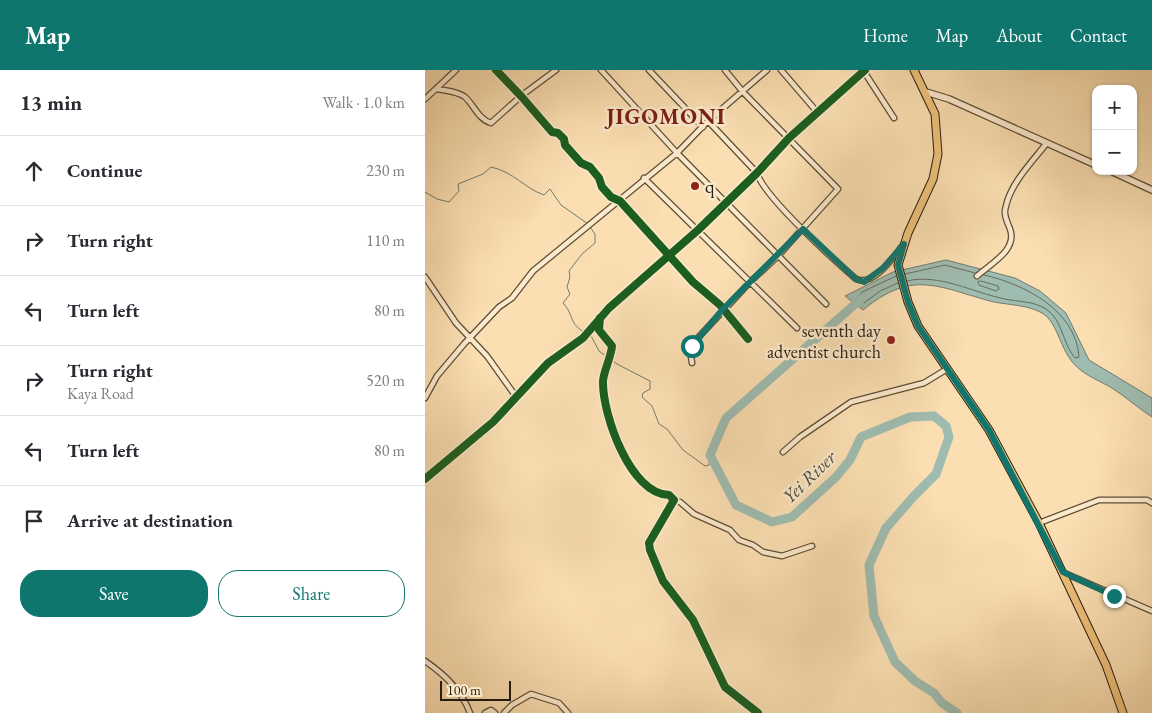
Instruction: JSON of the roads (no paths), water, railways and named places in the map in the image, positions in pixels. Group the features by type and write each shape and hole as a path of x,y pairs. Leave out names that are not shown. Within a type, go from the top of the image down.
{"main road":[{"path":"914,70 926,92 937,125 938,160 933,179 904,244 898,265 906,295 918,326 989,430 1039,523 1105,665 1123,713"}],"street":[{"path":"425,99 456,70"},
{"path":"496,70 552,132 558,133 576,157 599,178 602,187 611,197 620,201 670,254 693,282 723,309 747,339"},
{"path":"437,89 455,92 465,98 484,121 491,123 521,96 557,70"},
{"path":"601,70 677,153 826,304"},
{"path":"649,70 703,127"},
{"path":"692,363 692,346 723,309 778,256 838,188 743,92 725,70"},
{"path":"425,398 437,376 499,307 512,298 533,271 563,244 592,224 644,178 677,153 708,121 767,70"},
{"path":"781,70 818,113"},
{"path":"425,479 493,422 548,363 585,336 600,318 698,230 757,173 789,138 864,70 894,118"},
{"path":"926,92 949,99 1092,163"},
{"path":"708,121 757,173 762,184 803,229 856,279 864,282 883,268 904,244"},
{"path":"977,276 993,265 1012,242 1012,234 1005,216 1005,207 1011,192 1046,144"},
{"path":"1120,175 1152,190"},
{"path":"644,178 797,328"},
{"path":"425,277 442,304 487,356 517,398"},
{"path":"600,318 599,330 612,346 602,381 607,414 625,460 651,488 662,494 669,495 694,514 730,530 739,540 753,545 763,552 782,556 812,546"},
{"path":"783,452 800,437 851,402 924,383 947,369"},
{"path":"674,500 649,543 650,550 663,581 693,620 725,687 758,713"},
{"path":"1039,523 1099,500 1147,500 1152,503"},
{"path":"1063,572 1152,612"},
{"path":"425,661 453,684 470,712"},
{"path":"505,713 512,704 531,694 559,703 568,713"},
{"path":"485,713 491,710 495,713"}],"water":[{"path":"946,260 1015,278 1040,291 1066,313 1089,360 1152,398 1152,417 1117,391 1080,370 1066,353 1052,323 1037,310 994,302 942,287 927,285 912,285 897,289 881,297 863,310 845,296 893,272"}],"waterway":[{"path":"425,192 437,199 449,202 459,191 458,184 483,174 491,167 506,172 544,195 550,189 561,205 588,224"},
{"path":"586,333 580,330 574,323 563,303 570,294 567,287 570,277 569,271 582,254 595,243 595,234 590,227"},
{"name":"Yei River","path":"862,298 726,418 710,455 736,505 772,522 792,517 836,477 850,460 861,437 910,417 934,416 946,426 949,437 936,474 886,528 869,565 874,616 895,662 915,681 934,693 942,703 957,713"},
{"path":"590,334 599,351 617,364 650,381 650,389 643,393 642,397 652,406 659,424 667,429 683,450 705,466 709,465 710,455"}],"place":[{"name":"q","path":"695,186"},
{"name":"seventh day adventist church","path":"891,340"}],"district":[{"name":"JIGOMONI","path":"666,116"}]}
